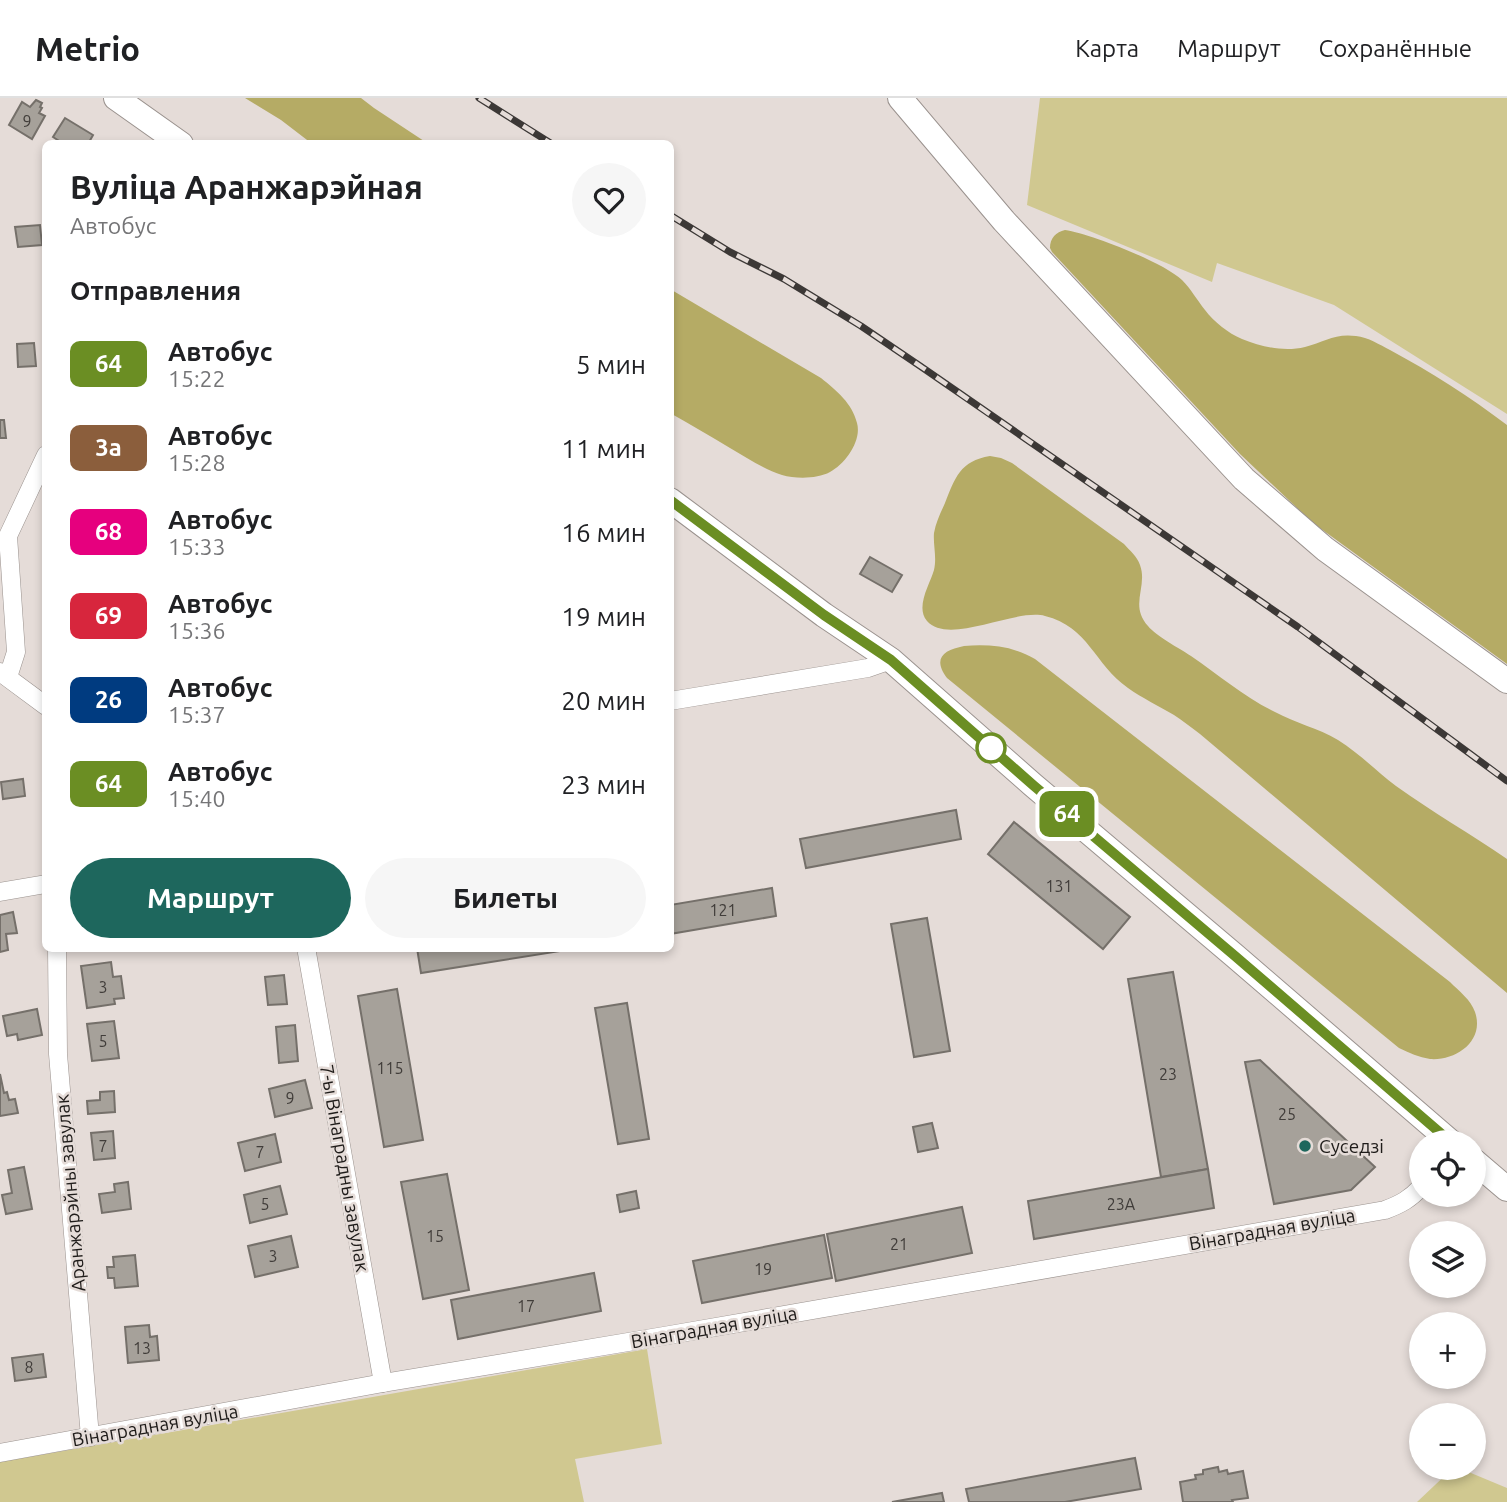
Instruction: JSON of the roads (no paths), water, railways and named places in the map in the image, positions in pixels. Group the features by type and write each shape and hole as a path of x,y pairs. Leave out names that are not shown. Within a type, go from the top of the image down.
{"street":[{"path":"116,98 168,139"},
{"path":"900,98 1004,221 1244,479 1325,549 1507,681"},
{"path":"42,463 8,536 16,652 4,674 42,703"},
{"path":"674,503 824,615 891,660 1437,1130"},
{"path":"674,700 868,668 891,660"},
{"path":"0,892 42,885"},
{"name":"Аранжарэйны завулак","path":"57,952 58,1054 90,1437"},
{"name":"7-ы Вінаградны завулак","path":"307,953 383,1383"},
{"path":"1486,1171 1507,1189"},
{"name":"Вінаградная вуліца","path":"0,1453 383,1383 1385,1209 1409,1200"}],"railway":[{"path":"479,98 546,140"},
{"path":"674,217 861,326 1298,627 1507,781"}],"place":[{"name":"Суседзі","path":"1305,1146"}]}
